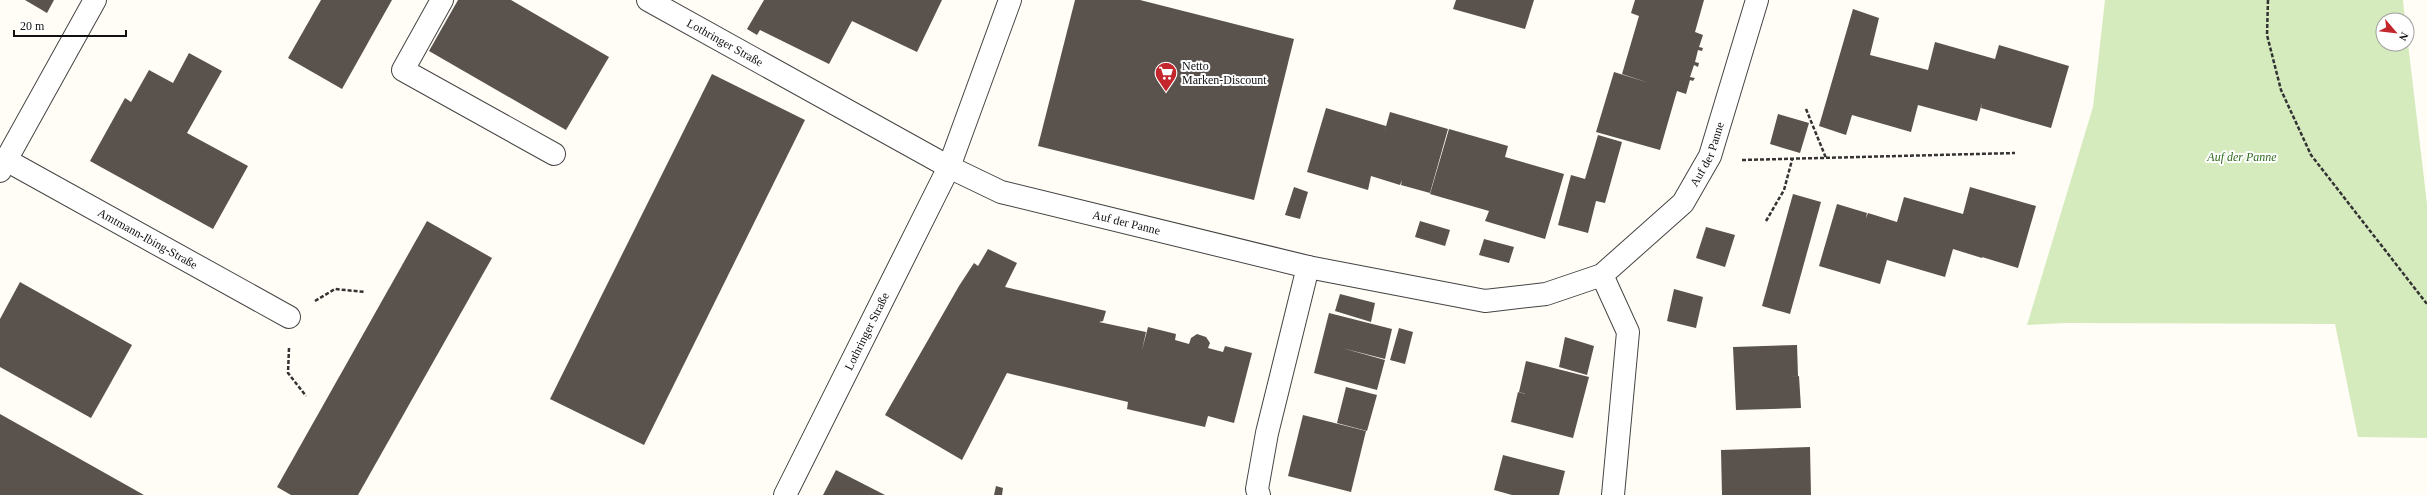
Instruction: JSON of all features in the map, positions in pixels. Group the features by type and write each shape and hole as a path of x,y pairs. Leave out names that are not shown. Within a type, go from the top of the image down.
{"street":[{"name":"Amtmann-Ibing-Straße","path":"95,0 3,165 289,317"},
{"path":"442,0 403,70 554,154"},
{"name":"Lothringer Straße","path":"648,0 949,167"},
{"name":"Lothringer Straße","path":"785,495 949,167 1010,0"},
{"name":"Auf der Panne","path":"949,167 1001,192 1308,267 1486,301 1546,294 1602,274 1683,203 1710,156 1757,0"},
{"path":"1259,495 1257,489 1267,433 1308,267"},
{"path":"1602,274 1628,332 1613,495"}],"path":[{"path":"2268,0 2267,35 2281,90 2311,155 2427,304"},
{"path":"1806,109 1826,158"},
{"path":"1710,156 1734,160 1792,160 2016,153"},
{"path":"1766,221 1784,190 1792,160"}],"green space":[{"name":"Auf der Panne","path":"2105,0 2403,0 2404,12 2375,12 2375,52 2409,52 2427,204 2427,438 2358,437 2335,324 2065,323 2027,325 2093,107"}],"building":[{"path":"25,0 54,0 47,13"},
{"path":"321,0 392,0 342,89 288,58"},
{"path":"458,0 511,0 609,57 566,130 429,51"},
{"path":"764,0 942,0 917,52 852,21 829,64 760,30 757,35 747,29"},
{"name":"Netto Marken-Discount","path":"1075,0 1140,0 1294,39 1254,200 1038,146"},
{"path":"1456,0 1534,0 1525,29 1453,9"},
{"path":"1635,0 1704,0 1695,32 1703,35 1699,47 1703,48 1702,51 1698,50 1695,62 1699,63 1698,67 1694,65 1690,77 1695,78 1693,81 1690,80 1686,94 1677,91 1660,150 1596,132 1614,72 1649,83 1622,74 1639,16 1631,13"},
{"path":"1853,9 1879,18 1870,55 1928,70 1935,42 1995,59 1999,45 2069,66 2051,128 1981,108 1982,103 1977,121 1918,105 1911,132 1852,115 1846,135 1819,126"},
{"path":"189,53 222,71 187,133 248,166 213,229 90,161 125,98 131,102 149,70 173,83"},
{"path":"712,74 805,120 644,445 550,399"},
{"path":"1326,108 1386,126 1383,137 1390,112 1448,129 1430,193 1401,185 1402,180 1400,185 1371,176 1368,190 1307,172"},
{"path":"1778,114 1809,123 1800,153 1770,144"},
{"path":"1449,129 1508,146 1505,157 1564,174 1545,239 1485,221 1489,211 1430,194"},
{"path":"1598,135 1622,142 1605,203 1596,201 1588,233 1558,225 1571,175 1585,179"},
{"path":"1294,187 1308,192 1300,219 1285,215"},
{"path":"1970,187 2036,206 2018,268 1953,249 1945,277 1887,260 1880,284 1819,266 1837,204 1867,213 1866,218 1868,213 1897,222 1904,197 1963,214"},
{"path":"1793,194 1821,202 1790,314 1762,306"},
{"path":"427,221 492,258 358,495 291,495 277,487"},
{"path":"1420,221 1450,230 1445,246 1415,237"},
{"path":"1706,227 1735,235 1725,267 1696,258"},
{"path":"1484,239 1514,247 1509,263 1479,255"},
{"path":"988,249 1017,263 1005,287 1106,311 1103,321 1099,322 1146,332 1142,350 1148,327 1176,334 1175,340 1189,344 1191,338 1197,334 1206,337 1210,343 1208,348 1223,352 1225,346 1252,353 1234,423 1208,416 1205,427 1127,409 1128,402 1007,373 962,460 885,415 959,286 974,263 978,266"},
{"path":"20,282 132,345 91,418 0,367 0,319"},
{"path":"1674,289 1703,297 1696,328 1667,321"},
{"path":"1340,294 1375,303 1371,322 1335,311"},
{"path":"1329,313 1392,329 1385,359 1342,348 1385,360 1377,390 1314,373"},
{"path":"1399,328 1413,332 1405,364 1390,360"},
{"path":"1565,337 1594,346 1587,375 1559,367"},
{"path":"1797,345 1798,376 1784,377 1799,376 1801,408 1736,410 1733,347"},
{"path":"1526,361 1589,377 1573,438 1511,422 1518,392 1548,400 1519,392"},
{"path":"1346,387 1377,395 1367,431 1337,423"},
{"path":"0,414 144,495 0,495"},
{"path":"1303,415 1366,431 1351,492 1288,476"},
{"path":"1810,447 1811,495 1722,495 1721,450"},
{"path":"1503,455 1565,471 1559,495 1512,495 1494,490"},
{"path":"836,470 885,495 823,495"},
{"path":"996,486 1003,488 1002,495 994,495"}],"place":[{"name":"Netto Marken-Discount","path":"1166,92"}]}
